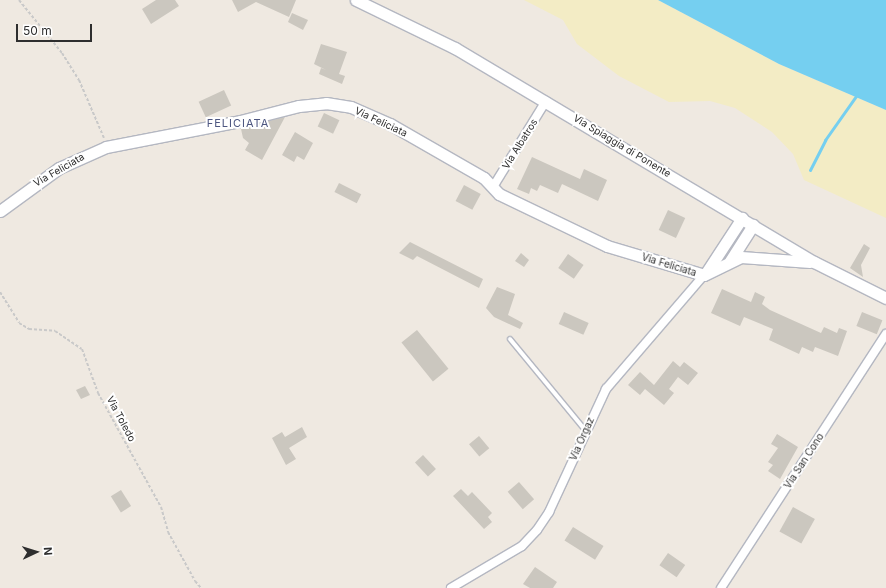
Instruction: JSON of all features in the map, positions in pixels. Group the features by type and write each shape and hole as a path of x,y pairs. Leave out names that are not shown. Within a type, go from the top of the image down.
{"street":[{"name":"Via Spiaggia di Ponente","path":"356,0 455,48 814,262 886,298"},
{"name":"Via Albatros","path":"493,187 546,101"},
{"name":"Via Feliciata","path":"0,211 59,168 106,147 240,121 299,106 326,103 351,107 390,124 464,166 493,187 499,194 536,213 608,246 704,275"},
{"path":"704,275 742,218"},
{"path":"730,261 753,225"},
{"path":"704,275 730,261 752,257 814,262"},
{"name":"Via Orgaz","path":"451,588 522,546 536,530 549,512 585,430 606,389 704,275"},
{"name":"Via San Cono","path":"721,588 886,334"}],"lane":[{"path":"510,339 585,430"}],"path":[{"path":"19,0 62,53 79,80 94,112 106,147"},
{"name":"Via Toledo","path":"0,292 19,323 29,329 55,331 82,349 98,393 161,507 168,532 191,574 201,588"}],"sand":[{"path":"524,0 658,0 779,64 886,110 886,218 804,180 793,154 772,132 735,108 710,101 669,102 619,76 577,44 563,20"}],"water":[{"path":"658,0 886,0 886,110 779,64"}],"building":[{"path":"156,0 175,0 179,6 151,24 142,9"},
{"path":"232,0 296,0 289,17 256,2 238,12"},
{"path":"292,13 308,20 303,30 288,22"},
{"path":"321,44 347,52 339,74 345,76 342,84 319,74 321,68 326,70 314,64"},
{"path":"224,90 231,105 206,117 199,102"},
{"path":"324,113 339,120 333,134 318,127"},
{"path":"285,117 262,160 245,150 249,143 243,138 241,129 243,127"},
{"path":"295,132 313,143 304,160 297,156 294,162 282,155"},
{"path":"532,157 580,179 584,169 607,180 598,201 562,184 558,193 540,185 537,191 531,188 529,194 517,189"},
{"path":"339,183 361,194 357,203 334,192"},
{"path":"464,185 481,194 472,210 456,201"},
{"path":"668,210 685,218 676,238 659,230"},
{"path":"410,242 483,279 479,288 417,256 413,260 399,253"},
{"path":"864,244 870,248 861,265 863,277 850,268"},
{"path":"521,253 529,260 524,267 515,261"},
{"path":"568,254 584,265 574,279 558,268"},
{"path":"497,287 515,294 508,315 523,323 520,329 494,317 486,308"},
{"path":"722,289 751,302 755,292 765,297 762,304 770,310 821,333 824,327 837,333 839,328 847,331 838,356 815,347 813,352 802,347 799,354 769,340 773,329 744,317 740,326 711,313"},
{"path":"564,312 589,323 583,335 559,324"},
{"path":"862,312 882,320 877,334 856,326"},
{"path":"417,330 448,369 433,381 401,343"},
{"path":"673,361 680,367 684,362 698,373 688,385 678,377 669,389 674,393 664,405 645,389 640,395 628,385 640,372 654,385"},
{"path":"85,386 90,395 81,399 76,390"},
{"path":"302,427 307,437 289,448 296,459 286,465 272,438 282,432 285,437"},
{"path":"777,434 798,447 780,479 768,471 773,465 768,462 778,448 771,444"},
{"path":"479,436 489,448 479,457 469,444"},
{"path":"423,455 436,469 428,476 415,463"},
{"path":"519,482 534,499 523,509 508,492"},
{"path":"461,489 468,496 472,492 492,513 488,517 492,522 484,529 453,496"},
{"path":"121,490 131,506 121,512 111,496"},
{"path":"793,507 815,519 801,544 779,531"},
{"path":"573,527 604,546 595,560 565,541"},
{"path":"668,553 685,565 677,577 659,565"},
{"path":"535,567 557,582 553,588 530,588 523,584"}],"waterway":[{"path":"810,170 825,140 856,96"}],"district":[{"name":"FELICIATA","path":"238,123"}]}
